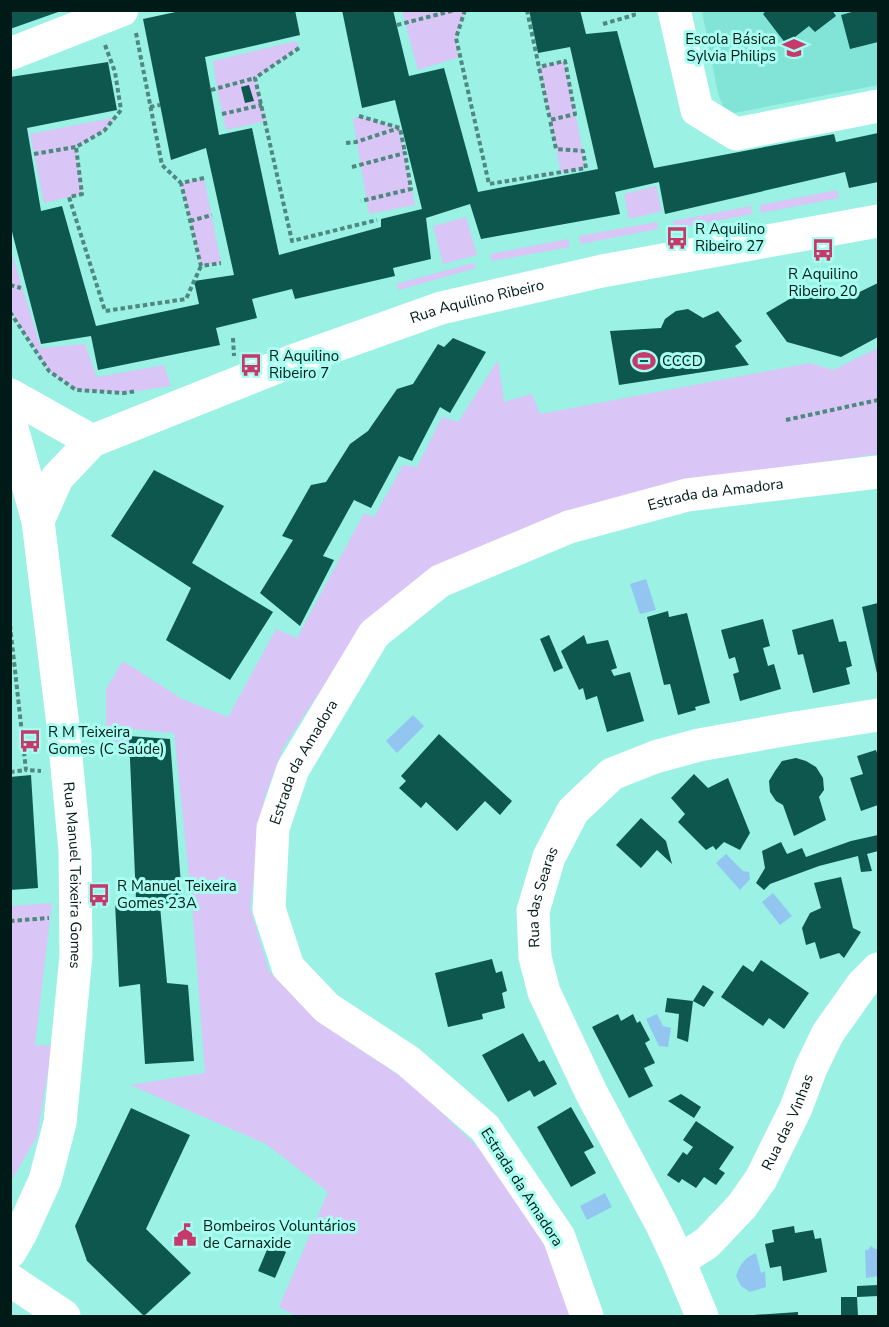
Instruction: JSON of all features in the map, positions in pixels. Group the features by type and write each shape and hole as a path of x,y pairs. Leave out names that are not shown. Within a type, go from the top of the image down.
{"street":[{"path":"675,10 697,110 736,134 879,106"},
{"path":"10,54 117,21"},
{"name":"Rua Aquilino Ribeiro","path":"38,521 57,478 92,441 295,360 441,308 602,271 879,221"},
{"path":"10,395 92,441"},
{"name":"Rua Manuel Teixeira Gomes","path":"10,421 38,521 63,725 75,850 76,955 60,1123 45,1180 16,1242"},
{"name":"Estrada da Amadora","path":"588,1317 559,1237 485,1128 408,1061 327,1008 288,967 269,909 273,828 293,769 374,634 440,581 568,527 687,495 879,472"},
{"name":"Rua das Searas","path":"702,1317 662,1225 591,1092 544,992 535,957 533,911 549,857 573,811 612,774 655,757 699,745 879,715"},
{"name":"Rua das Vinhas","path":"678,1261 707,1242 742,1206 761,1179 796,1108 811,1068 828,1033 862,985 879,969"},
{"path":"662,1225 701,1222 742,1206"},
{"path":"10,1280 63,1317"}],"path":[{"path":"397,24 455,10"},
{"path":"465,10 456,38 489,184 586,168 583,151 556,149 527,10"},
{"path":"603,24 634,15 633,10"},
{"path":"76,147 82,194 69,197 105,311 186,299 201,266 182,183 162,165 150,107 117,21"},
{"path":"34,154 76,147 104,131 121,110 115,72 103,39 117,21"},
{"path":"211,90 255,78 299,48"},
{"path":"540,67 565,61 576,114 550,120"},
{"path":"255,78 292,241 376,220"},
{"path":"150,107 160,105"},
{"path":"222,114 262,105"},
{"path":"359,116 400,128"},
{"path":"346,143 400,128"},
{"path":"361,201 411,189 400,128"},
{"path":"352,167 405,153"},
{"path":"182,183 204,178"},
{"path":"190,221 212,215"},
{"path":"201,266 221,262"},
{"path":"10,285 21,288"},
{"path":"10,312 49,371 76,390 124,393 147,389"},
{"path":"233,338 234,360"},
{"path":"786,420 879,400"},
{"path":"10,625 26,770"},
{"path":"10,772 43,771"},
{"path":"10,921 56,917"}],"shaded area":[{"path":"402,11 465,11 456,38 459,57 418,70"},
{"name":"Escola Básica Sylvia Philips","path":"702,11 878,11 878,85 734,113 724,108 718,94"},
{"path":"296,41 299,48 256,78 266,121 226,130 213,61"},
{"path":"565,61 586,168 561,173 539,67"},
{"path":"359,116 400,128 415,205 369,214 353,119"},
{"path":"116,117 104,131 76,147 82,194 44,203 30,134"},
{"path":"204,178 221,263 201,266 181,183"},
{"path":"656,186 662,211 629,219 624,194"},
{"path":"837,190 839,198 761,213 760,205"},
{"path":"751,206 752,214 674,229 673,221"},
{"path":"466,217 477,255 443,264 433,226"},
{"path":"657,222 658,229 580,244 579,236"},
{"path":"568,239 570,247 492,261 490,254"},
{"path":"11,251 41,348 85,344 97,377 164,365 171,386 124,393 76,390 49,371 11,312"},
{"path":"473,263 476,268 399,290 396,284"},
{"path":"878,348 878,454 712,478 475,553 341,659 283,748 264,799 250,908 269,971 319,1022 412,1084 491,1160 552,1258 573,1316 296,1316 279,1307 328,1192 266,1144 130,1085 205,1073 192,904 174,733 132,729 131,743 106,747 106,689 123,661 182,699 228,717 276,629 297,638 364,513 374,517 403,465 417,467 442,417 458,422 498,360 504,402 532,394 540,414 810,363 833,370"},
{"path":"52,903 35,1045 52,1046 37,1137 11,1181 11,906"}],"water":[{"path":"646,579 656,610 640,614 630,584"},
{"path":"413,715 424,726 397,753 386,741"},
{"path":"726,854 743,871 749,872 750,879 740,890 716,863"},
{"path":"773,893 792,916 780,925 762,902"},
{"path":"657,1014 663,1026 671,1028 668,1047 659,1046 646,1019"},
{"path":"605,1193 612,1207 587,1220 580,1206"},
{"path":"871,1246 878,1249 878,1276 866,1278 865,1250"},
{"path":"756,1253 761,1273 765,1271 766,1287 750,1292 741,1286 736,1276 743,1262"}],"building":[{"path":"10,10 61,10 61,11 10,29"},
{"path":"185,10 295,10 300,35 205,57 219,135 252,128 279,255 381,227 381,219 422,209 395,100 362,108 342,10 393,10 409,76 444,68 478,192 598,169 570,47 538,53 529,10 580,10 586,34 617,31 654,168 834,134 836,142 878,133 878,182 849,188 845,172 665,214 659,182 615,192 620,214 481,239 470,204 426,218 431,259 393,268 395,276 295,299 292,289 252,299 257,318 216,328 220,345 98,370 91,336 41,344 10,224 10,77 108,62 117,110 27,128 41,211 62,206 96,326 199,304 194,281 234,275 206,148 171,160 143,19"},
{"path":"767,10 832,10 836,16 815,32 809,26 786,44 763,14"},
{"path":"859,10 878,10 878,42 850,49 841,15"},
{"path":"249,85 254,101 245,103 241,87"},
{"path":"878,283 878,337 841,357 787,342 766,313 808,288 845,299"},
{"path":"688,309 703,318 718,311 742,341 735,346 749,365 619,385 610,331 661,328 665,319 676,311"},
{"path":"453,338 486,352 450,413 440,407 412,461 399,456 371,508 354,500 323,556 334,560 300,626 260,593 293,540 282,536 311,485 326,482 350,444 368,431 397,389 413,384 438,344 444,347"},
{"path":"154,470 224,506 192,563 273,612 230,680 166,640 191,588 111,536"},
{"path":"878,603 878,678 862,607"},
{"path":"668,611 669,617 687,613 710,703 678,715 670,684 664,685 647,617"},
{"path":"763,619 770,646 763,648 768,666 774,664 781,689 740,701 733,674 739,672 735,657 729,659 721,630"},
{"path":"833,619 839,642 846,641 852,666 846,668 850,684 813,693 803,654 798,655 792,630"},
{"path":"549,635 563,668 554,672 540,639"},
{"path":"584,635 587,644 608,640 617,668 611,670 614,676 630,672 644,721 607,732 597,696 586,700 583,688 579,690 561,651"},
{"path":"439,734 512,801 500,815 485,801 457,831 426,802 421,808 399,788 406,781 401,776"},
{"path":"129,736 170,739 182,898 160,906 167,983 188,985 194,1061 145,1064 140,984 119,987 115,902 136,899"},
{"path":"876,750 878,805 861,811 850,778 863,774 857,756"},
{"path":"796,758 816,767 823,778 824,790 819,797 826,820 794,836 783,805 776,801 770,792 769,781 782,761"},
{"path":"694,774 708,788 728,778 750,833 740,850 724,842 716,850 713,846 706,850 678,822 685,814 671,798"},
{"path":"31,775 38,888 10,890 10,777"},
{"path":"641,818 666,841 672,864 657,850 641,868 616,845"},
{"path":"878,835 878,851 867,854 872,871 861,872 858,856 819,866 770,884 764,890 756,883 765,868 762,851 781,842 787,854 802,848 806,857 851,841"},
{"path":"841,877 853,928 861,932 844,958 839,953 820,959 815,942 806,945 802,928 810,913 821,908 814,883"},
{"path":"492,959 496,973 502,971 507,991 502,993 505,1008 482,1014 483,1019 448,1027 435,973"},
{"path":"761,960 809,993 784,1029 769,1018 763,1026 721,997 743,965 753,972"},
{"path":"703,985 714,992 704,1007 693,1001"},
{"path":"667,998 693,1001 688,1042 677,1038 679,1014 665,1012"},
{"path":"618,1014 621,1021 633,1014 637,1023 640,1021 650,1040 645,1043 655,1063 644,1068 653,1086 629,1098 592,1027"},
{"path":"523,1033 539,1062 544,1060 557,1084 534,1097 530,1090 508,1102 482,1055"},
{"path":"681,1094 701,1107 694,1118 668,1101"},
{"path":"571,1107 594,1147 584,1152 596,1173 571,1187 537,1127"},
{"path":"131,1108 190,1135 146,1229 191,1273 144,1316 87,1261 75,1226"},
{"path":"696,1121 734,1147 719,1169 725,1173 716,1185 704,1177 696,1188 682,1179 679,1183 667,1175 683,1152 687,1155 693,1147 683,1140"},
{"path":"794,1226 795,1233 813,1230 815,1239 821,1238 827,1272 783,1281 781,1266 770,1268 765,1244 774,1242 772,1230"},
{"path":"269,1245 286,1252 275,1278 258,1271"},
{"path":"878,1285 878,1296 857,1297 857,1286"},
{"path":"841,1297 857,1297 858,1316 841,1316"},
{"path":"798,1312 798,1316 753,1315"}],"place":[{"name":"Escola Básica Sylvia Philips","path":"794,48"},
{"name":"R Aquilino Ribeiro 27","path":"677,238"},
{"name":"R Aquilino Ribeiro 20","path":"823,250"},
{"name":"CCCD","path":"644,361"},
{"name":"R Aquilino Ribeiro 7","path":"251,365"},
{"name":"R M Teixeira Gomes (C Saúde)","path":"30,741"},
{"name":"R Manuel Teixeira Gomes 23A","path":"99,895"},
{"name":"Bombeiros Voluntários de Carnaxide","path":"185,1235"}]}
